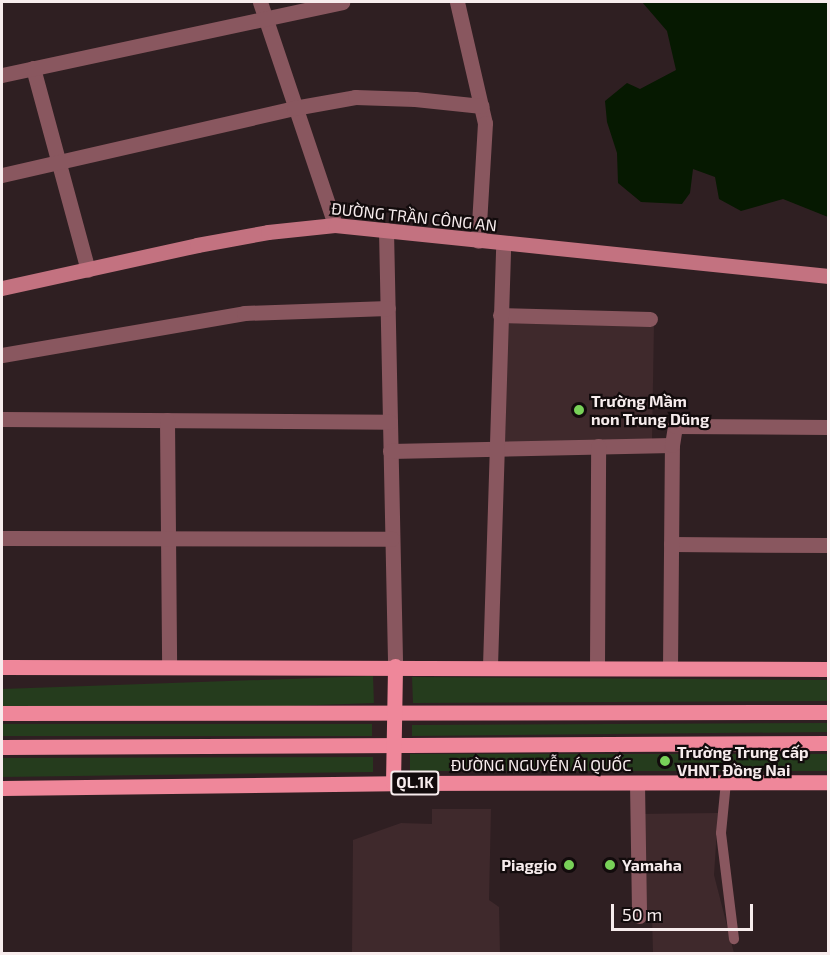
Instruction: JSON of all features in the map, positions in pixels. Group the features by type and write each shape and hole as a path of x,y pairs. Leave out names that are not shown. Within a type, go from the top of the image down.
{"main road":[{"path":"393,783 395,666"},
{"path":"2,667 490,666 828,669"},
{"path":"2,714 828,712"},
{"name":"ĐƯỜNG NGUYỄN ÁI QUỐC","path":"2,747 828,743"},
{"name":"ĐƯỜNG NGUYỄN ÁI QUỐC","path":"2,788 393,783 828,782"}],"street":[{"path":"260,2 335,225"},
{"path":"2,75 342,2"},
{"path":"457,2 485,123 478,241"},
{"path":"33,68 88,270"},
{"path":"2,175 294,108 355,97 416,99 482,106"},
{"name":"ĐƯỜNG TRẦN CÔNG AN","path":"2,288 268,232 335,225 828,276"},
{"path":"386,230 395,666"},
{"path":"490,666 503,244"},
{"path":"2,355 244,313 388,308"},
{"path":"500,315 650,319"},
{"path":"2,419 390,422"},
{"path":"167,420 169,667"},
{"path":"670,668 672,432 675,426 682,424 828,427"},
{"path":"390,452 672,444"},
{"path":"597,667 598,446"},
{"path":"2,538 392,539"},
{"path":"671,544 828,545"},
{"path":"637,783 639,916"}],"lane":[{"path":"726,782 721,833 734,939"}],"shaded area":[{"path":"642,2 828,2 828,217 783,199 741,211 719,199 715,177 693,169 690,193 682,204 641,202 618,183 617,153 607,122 605,101 627,83 640,89 676,70 667,31"},
{"name":"Trường Mầm non Trung Dũng","path":"507,323 654,326 652,445 505,442"},
{"path":"373,676 374,703 3,716 2,689"},
{"path":"412,677 828,680 828,701 413,703"},
{"path":"828,723 828,732 412,736 412,725"},
{"path":"2,724 372,724 372,736 2,736"},
{"path":"410,754 828,754 828,771 410,771"},
{"path":"373,757 373,772 2,777 2,758"},
{"path":"432,809 491,809 489,900 499,907 500,953 352,953 353,840 401,823 432,824"},
{"path":"718,813 714,875 734,953 653,953 652,916 636,916 636,814"}],"place":[{"name":"Trường Mầm non Trung Dũng","path":"579,410"},
{"name":"Trường Trung cấp VHNT Đồng Nai","path":"665,761"},
{"name":"Piaggio","path":"569,865"},
{"name":"Yamaha","path":"610,865"}]}
